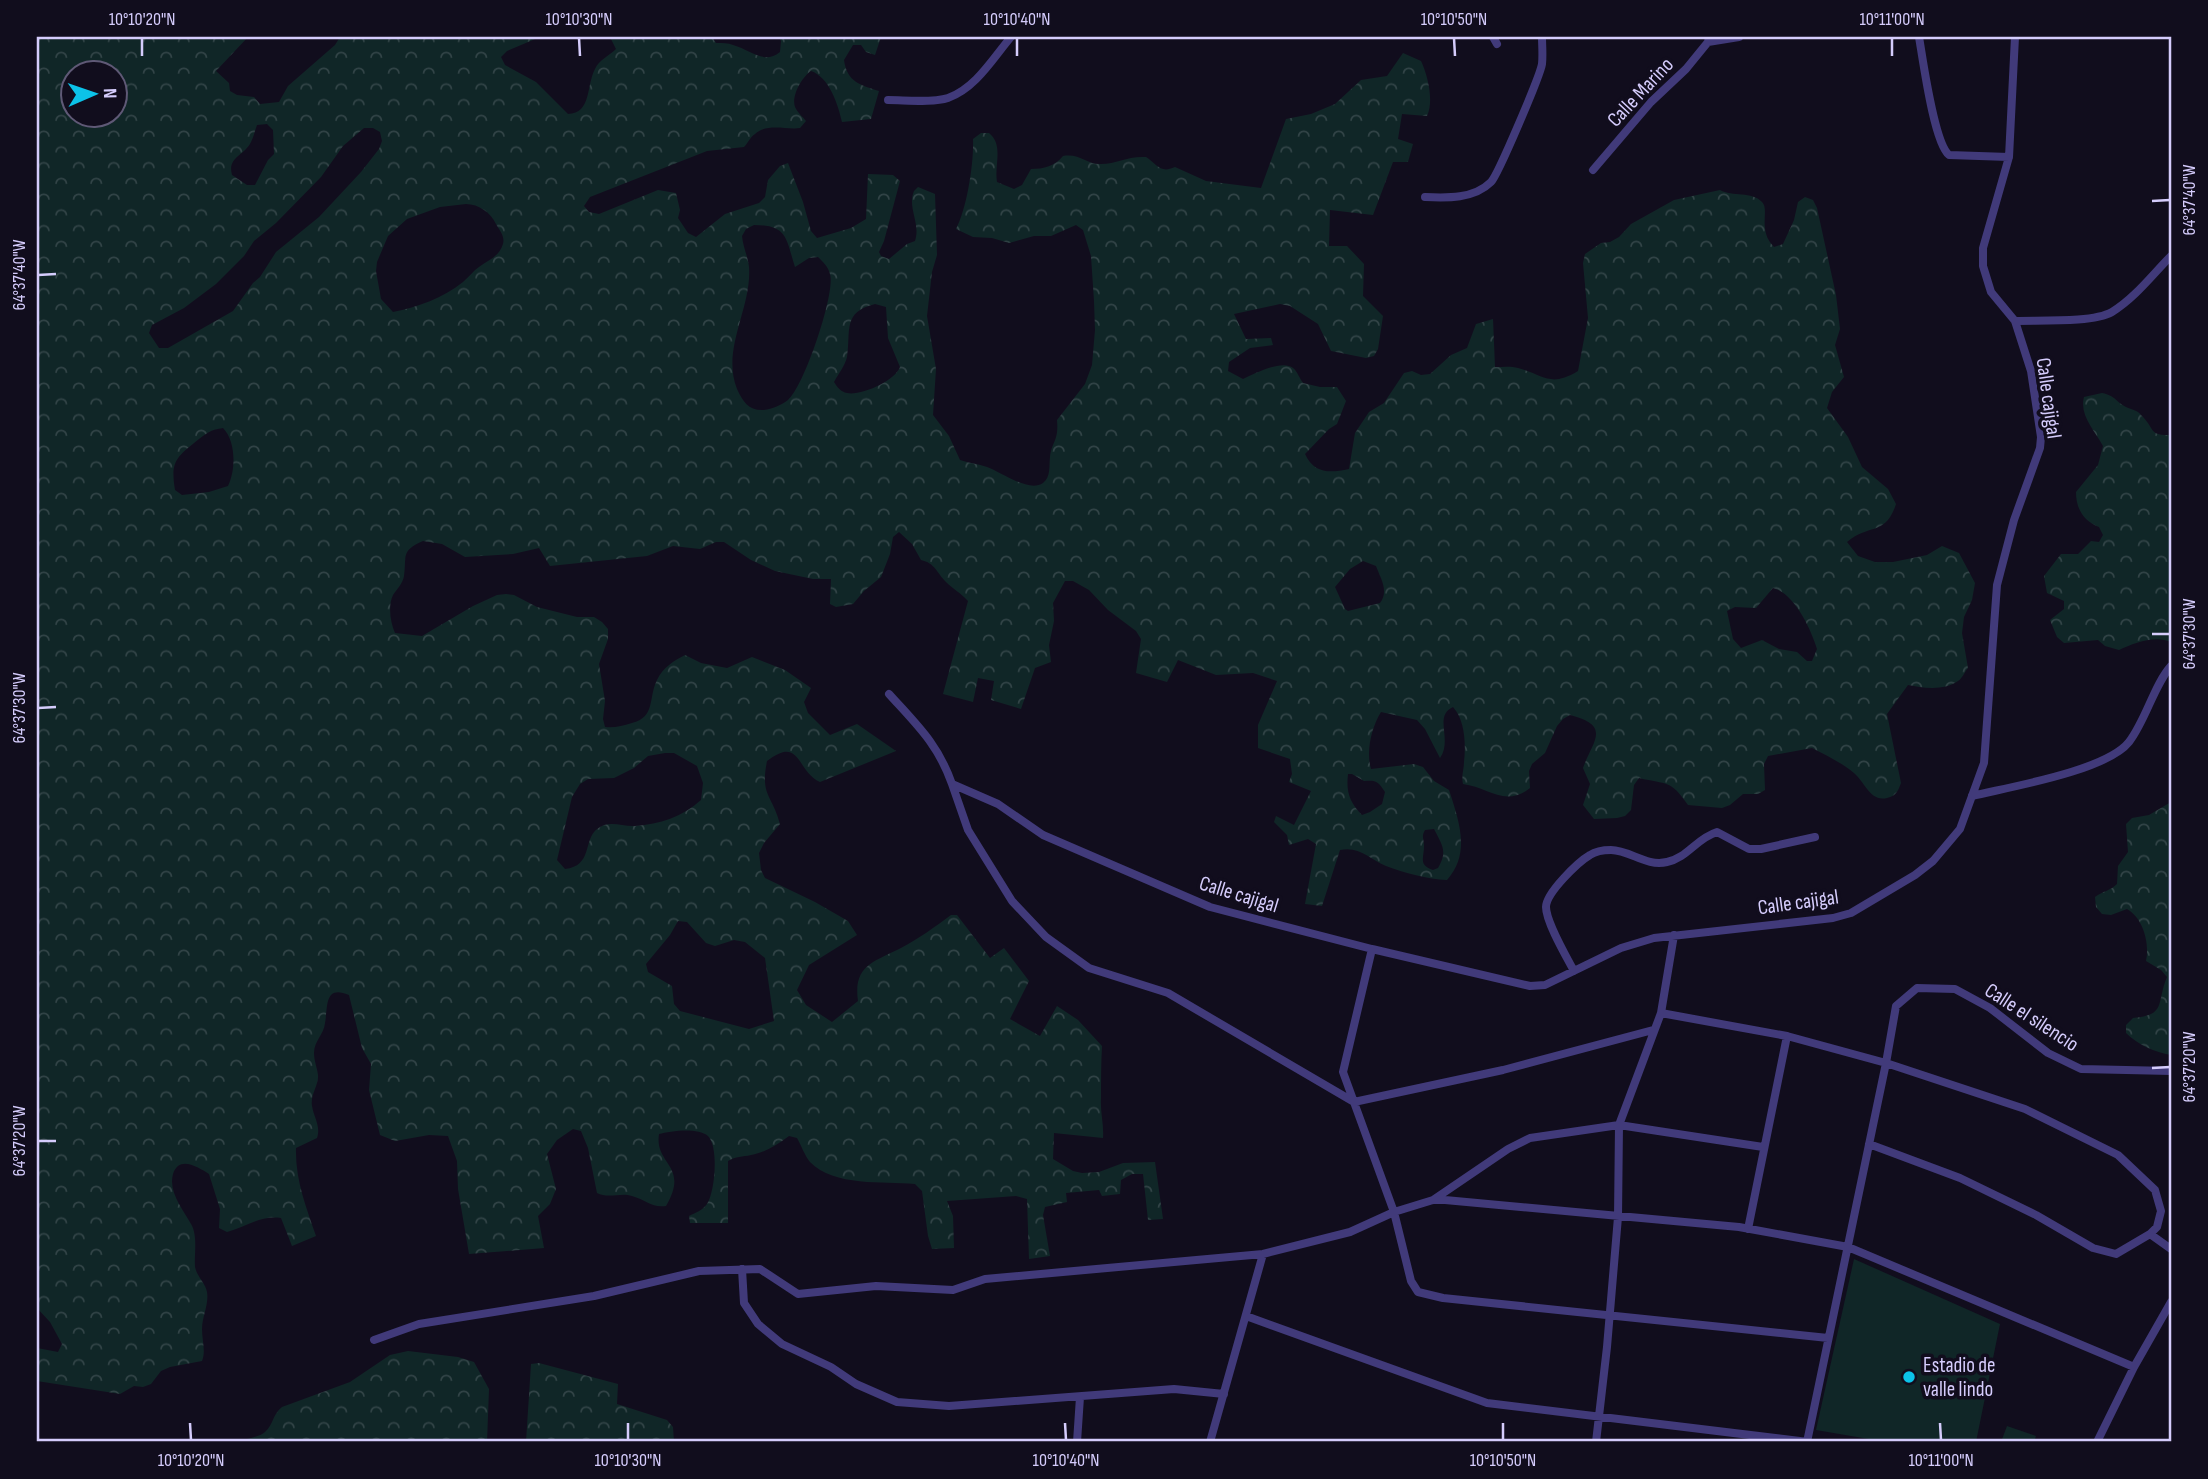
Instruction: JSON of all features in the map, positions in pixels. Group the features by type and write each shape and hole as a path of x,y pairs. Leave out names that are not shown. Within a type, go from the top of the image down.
{"street":[{"path":"888,100 946,99 961,92 976,81 1011,37"},
{"path":"1425,197 1450,198 1475,193 1493,181 1537,81 1542,63 1542,37"},
{"path":"1708,39 1739,37"},
{"path":"1919,37 1944,151 1949,155 2008,157"},
{"name":"Calle cajigal","path":"952,784 998,804 1043,835 1210,907 1530,986 1545,985 1621,948 1654,938 1833,918 1851,913 1915,875 1933,861 1960,830 1983,763 1997,585 2014,520 2040,447 2041,437 2031,371 2015,321 1991,292 1983,266 1985,239 2008,157 2015,37"},
{"name":"Calle Marino","path":"1593,170 1651,102 1686,69 1708,39"},
{"path":"2015,321 2065,320 2111,313 2130,298 2171,256"},
{"path":"1972,796 2085,768 2118,750 2128,743 2171,666"},
{"path":"889,694 932,740 944,762 968,830 1012,901 1046,937 1089,968 1168,993 1354,1102 1503,1070 1653,1030"},
{"path":"1574,971 1546,909 1556,887 1590,855 1614,850 1646,862 1666,863 1681,857 1693,845 1717,832 1749,849 1761,849 1815,836"},
{"path":"1596,1442 1618,1217 1619,1125 1661,1013 1674,935"},
{"path":"1372,949 1343,1072 1394,1212 1411,1281 1418,1292 1443,1298 1828,1338"},
{"name":"Calle el silencio","path":"1886,1063 1896,1006 1917,988 1955,989 1990,1007 2048,1053 2081,1069 2171,1071"},
{"path":"1661,1013 1787,1035 1886,1063 2025,1109 2119,1154 2155,1190 2161,1211 2157,1227 2116,1254 2093,1248 2036,1215 1960,1178 1869,1144"},
{"path":"1748,1229 1787,1035"},
{"path":"1246,1316 1487,1403 1807,1442 1886,1063"},
{"path":"374,1340 419,1324 594,1296 699,1271 760,1269 798,1294 876,1286 953,1290 985,1279 1263,1254 1350,1232 1394,1212 1433,1200 1508,1149 1530,1138 1619,1125 1763,1147"},
{"path":"1433,1200 1748,1229 1848,1247 2134,1367"},
{"path":"2150,1234 2171,1250"},
{"path":"1210,1442 1263,1254"},
{"path":"742,1269 744,1303 758,1324 782,1344 831,1367 856,1384 897,1402 949,1406 1174,1389 1224,1394"},
{"path":"2097,1442 2134,1367 2171,1302"},
{"path":"1077,1442 1080,1397"}],"green space":[{"path":"37,37 248,37 216,71 229,83 230,91 237,95 254,97 260,104 279,102 288,86 335,45 340,37 540,37 507,51 501,57 505,65 536,82 568,114 576,112 585,104 597,66 616,49 610,37 712,37 716,43 731,44 768,57 780,52 779,37 881,37 875,55 866,52 861,45 853,45 844,60 851,78 879,91 871,119 842,122 828,85 811,71 796,92 795,107 806,121 800,128 765,129 753,135 744,147 707,151 590,197 584,206 589,212 599,214 658,190 676,193 680,210 678,218 688,233 696,237 725,214 759,203 765,197 768,180 780,166 788,163 811,231 817,238 851,228 866,219 868,174 893,175 900,181 879,252 881,256 889,259 915,241 912,203 914,191 918,187 935,194 937,255 932,272 927,316 936,369 933,415 949,436 960,460 987,467 1015,481 1030,485 1043,483 1047,478 1057,420 1085,384 1092,365 1095,330 1091,256 1083,230 1076,225 1051,236 1034,236 1009,243 992,238 973,237 956,229 969,185 973,139 981,133 989,133 996,143 997,182 1014,189 1022,185 1031,169 1049,166 1063,156 1079,157 1101,164 1146,157 1162,169 1175,167 1206,181 1261,188 1286,119 1311,114 1335,104 1361,80 1387,76 1403,53 1421,61 1428,81 1430,103 1427,116 1402,114 1398,139 1413,144 1408,162 1393,162 1373,215 1330,210 1329,246 1347,246 1364,264 1363,296 1383,316 1378,349 1374,356 1366,358 1331,351 1318,324 1290,306 1280,304 1234,314 1246,339 1271,338 1273,345 1250,348 1229,362 1228,371 1243,379 1268,368 1288,366 1294,369 1303,383 1337,387 1346,401 1337,424 1305,454 1313,465 1323,471 1349,469 1355,433 1369,412 1384,403 1404,373 1412,371 1421,375 1430,374 1451,355 1467,348 1476,324 1493,319 1495,367 1515,367 1554,379 1578,371 1588,318 1583,263 1585,254 1601,243 1619,237 1631,224 1674,200 1720,190 1753,196 1764,206 1766,234 1774,247 1783,244 1794,220 1798,202 1805,197 1813,200 1836,295 1840,329 1835,345 1844,377 1832,392 1827,408 1848,437 1862,467 1888,489 1896,504 1892,514 1881,526 1847,542 1858,556 1875,562 1893,562 1927,555 1942,546 1959,553 1975,583 1972,600 1964,617 1962,633 1968,668 1962,677 1952,684 1940,687 1908,685 1887,714 1901,783 1893,796 1876,797 1849,769 1812,748 1768,756 1764,764 1765,790 1758,794 1743,794 1722,808 1688,805 1672,787 1639,778 1634,785 1631,810 1625,816 1594,819 1583,805 1590,784 1583,768 1596,735 1591,724 1583,719 1570,715 1563,719 1545,753 1532,764 1529,771 1530,788 1521,794 1504,796 1463,784 1464,733 1453,707 1444,716 1445,743 1440,758 1425,729 1417,720 1381,712 1370,740 1371,769 1414,764 1423,767 1434,781 1449,790 1461,836 1459,859 1447,880 1386,866 1359,851 1340,850 1322,906 1305,904 1316,844 1308,839 1289,845 1287,835 1274,822 1276,816 1294,825 1311,791 1289,782 1292,774 1290,759 1258,748 1258,725 1277,681 1253,673 1216,675 1178,660 1167,682 1136,673 1141,639 1136,631 1108,610 1089,590 1073,581 1065,581 1053,603 1054,621 1049,645 1051,662 1035,668 1021,709 991,700 994,681 978,678 973,702 943,694 968,601 946,582 933,566 921,560 912,544 899,532 893,537 881,577 853,604 836,607 830,604 831,579 813,579 775,571 751,560 724,542 716,542 700,549 673,546 647,556 550,566 539,548 513,554 465,557 442,544 423,541 408,551 403,579 391,599 390,614 395,633 422,636 473,606 497,595 506,594 514,595 537,607 577,617 594,617 608,629 608,639 599,664 605,701 605,727 625,725 645,716 659,675 685,655 701,663 727,668 752,657 785,670 811,688 804,702 808,713 830,735 857,724 896,751 820,782 812,777 792,753 778,754 767,761 766,788 780,824 759,853 765,878 848,921 857,935 809,965 797,990 806,1005 832,1022 858,1001 859,979 867,966 914,941 951,915 957,915 990,958 1004,948 1029,981 1010,1019 1040,1036 1057,1006 1078,1020 1102,1046 1103,1138 1054,1133 1053,1159 1073,1171 1082,1173 1099,1172 1123,1163 1155,1162 1163,1219 1148,1220 1143,1174 1132,1174 1121,1180 1120,1194 1102,1196 1099,1190 1066,1193 1067,1202 1045,1207 1043,1215 1050,1256 1029,1259 1027,1199 1016,1196 947,1201 953,1216 954,1248 932,1249 922,1191 915,1184 860,1181 832,1176 810,1162 797,1138 789,1136 766,1150 728,1161 728,1223 690,1223 689,1216 705,1206 712,1190 715,1159 708,1136 691,1131 659,1134 661,1153 673,1173 674,1182 666,1206 661,1206 628,1195 597,1193 588,1148 581,1131 573,1129 557,1140 547,1154 556,1189 550,1204 538,1216 544,1248 469,1254 458,1189 457,1161 448,1136 429,1135 395,1141 380,1135 369,1090 371,1064 362,1048 349,995 335,992 327,1004 324,1027 314,1049 318,1079 312,1102 318,1126 317,1138 296,1148 299,1182 316,1236 292,1246 281,1218 260,1220 227,1232 219,1228 220,1209 209,1174 189,1164 180,1165 173,1174 174,1194 191,1224 195,1267 207,1292 202,1324 202,1361 170,1367 161,1371 151,1384 134,1386 120,1394 37,1381 37,1348 58,1352 62,1344 50,1322 37,1308","holes":["267,124 273,130 274,154 255,185 247,185 232,175 231,169 234,160 251,142 257,125","364,128 373,128 380,132 382,141 379,149 361,172 319,217 276,252 233,311 168,348 159,348 149,333 152,325 184,308 216,284 244,256 254,241 276,223 321,177 343,146","466,204 484,210 494,220 503,236 503,244 496,255 447,293 421,305 393,312 381,299 376,271 388,236 407,219 440,207","754,225 780,231 787,241 795,267 809,258 818,257 827,266 830,274 831,284 824,318 795,392 788,400 764,410 754,409 744,402 733,374 735,344 749,282 749,267 742,236 746,229","875,304 886,307 888,338 900,367 892,377 869,390 847,393 834,382 847,357 850,324 857,312","223,428 232,448 233,464 228,486 209,492 182,495 175,490 174,472 180,455 205,435","1363,561 1376,566 1384,594 1380,603 1348,611 1335,587 1350,569","1773,588 1781,591 1795,604 1811,632 1817,649 1812,661 1807,661 1797,652 1779,649 1762,640 1741,648 1733,639 1727,611 1735,607 1756,608","674,753 697,766 703,783 701,800 686,811 662,821 635,826 602,826 590,839 580,863 565,869 557,860 572,797 580,784 588,779 614,778 634,768 648,756","1348,774 1364,781 1376,782 1385,792 1382,804 1362,815 1351,801","1434,829 1443,848 1441,862 1438,868 1433,870 1424,863 1425,830","678,921 687,922 706,943 715,946 734,940 745,942 765,958 774,1021 749,1029 680,1011 674,1004 672,986 648,972 646,964"]},
{"path":"2102,393 2138,412 2155,433 2171,435 2171,642 2151,640 2119,650 2105,646 2098,640 2064,643 2057,637 2050,620 2064,609 2064,601 2047,593 2044,576 2061,554 2078,554 2091,541 2099,542 2103,535 2099,527 2082,513 2076,492 2098,465 2103,446 2086,416 2084,397"},
{"path":"2171,802 2171,1055 2147,1047 2126,1033 2126,1025 2133,1018 2156,1011 2167,977 2146,961 2144,932 2133,913 2127,909 2111,915 2102,914 2096,907 2095,897 2117,884 2118,866 2128,852 2126,824 2132,818 2149,815"},
{"name":"Estadio de valle lindo","path":"1854,1259 2000,1324 1976,1442 1886,1442 1816,1430"},
{"path":"408,1351 458,1357 474,1362 489,1389 487,1442 237,1442 265,1432 282,1407 350,1382 390,1355"},
{"path":"539,1363 618,1384 617,1404 667,1420 673,1427 674,1442 526,1442 531,1364"},
{"path":"2007,1426 2036,1436 2034,1442 2001,1442"}],"place":[{"name":"Estadio de valle lindo","path":"1909,1377"}]}
